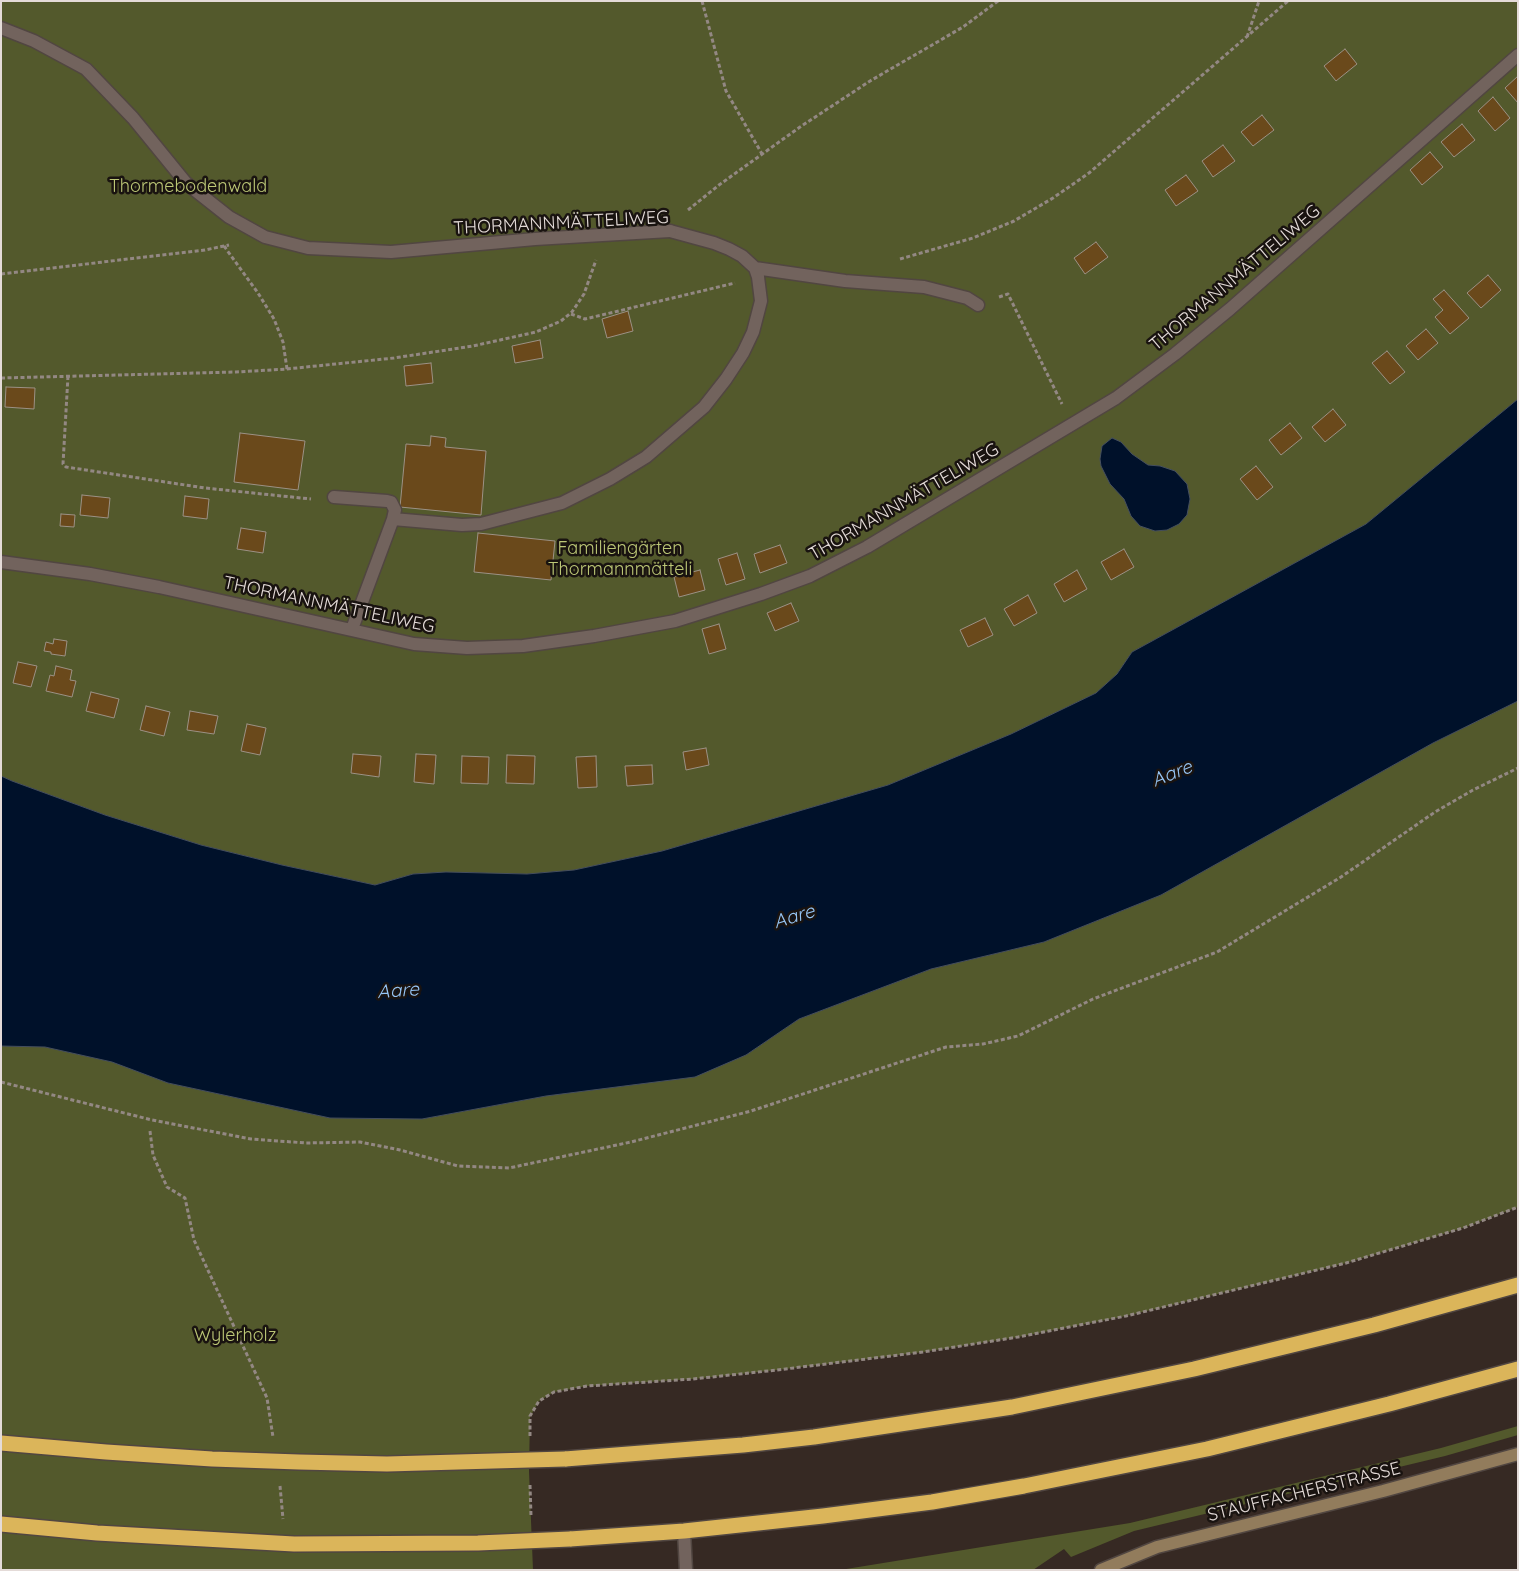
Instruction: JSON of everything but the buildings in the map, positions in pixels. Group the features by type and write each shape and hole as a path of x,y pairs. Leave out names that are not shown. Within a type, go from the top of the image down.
{"highway":[{"path":"1,1442 202,1459 386,1464 565,1459 743,1446 1012,1406 1132,1382 1374,1325 1518,1285"},
{"path":"1,1524 116,1534 294,1544 570,1540 684,1531 932,1502 1118,1468 1298,1427 1518,1369"}],"street":[{"name":"THORMANNMÄTTELIWEG","path":"1,28 34,41 86,69 133,118 186,182 229,217 266,237 308,248 391,252 670,231 714,242 729,249 742,256 757,272"},
{"name":"THORMANNMÄTTELIWEG","path":"1,562 90,574 142,584 414,644 467,648 523,646 594,636 675,621 760,594 810,576 867,548 1116,398 1175,354 1230,309 1518,54"},
{"path":"393,519 462,525 481,524 562,503 610,479 646,457 704,407 743,353 759,314 761,301 757,272 924,287 967,298 978,305"},
{"path":"334,497 391,502 394,510 393,519 352,629"},
{"name":"STAUFFACHERSTRASSE","path":"1101,1570 1156,1548 1383,1491 1518,1454"},
{"path":"684,1531 686,1570"}],"path":[{"path":"702,1 726,90 762,154"},
{"path":"670,231 673,224 690,209 762,154 870,81 963,27 998,1"},
{"path":"1247,38 1259,1"},
{"path":"897,260 973,238 1014,221 1053,198 1088,173 1288,1"},
{"path":"1,274 206,250 238,244 250,228"},
{"path":"1,378 287,369 394,358 473,346 536,332 561,321 570,314 584,294 592,276 598,253 597,235"},
{"path":"224,246 258,292 274,319 283,342 287,369"},
{"path":"570,314 585,319 757,272"},
{"path":"978,305 1008,294 1072,424"},
{"path":"68,376 63,464 66,467 272,496 327,501 334,497"},
{"path":"1,1082 152,1120 251,1140 360,1142 400,1150 458,1166 509,1168 631,1142 751,1112 946,1047 983,1044 1018,1036 1093,999 1217,952 1342,877 1435,812 1473,790 1518,768"},
{"path":"150,1131 153,1155 166,1186 185,1198 194,1240 267,1398"},
{"path":"530,1444 530,1416 539,1401 554,1392 587,1386 693,1379 777,1370 923,1352 1044,1332 1184,1303 1346,1263 1464,1228 1518,1208"},
{"path":"529,1480 531,1518"}],"green space":[{"path":"1,1 1518,1 1518,399 1366,524 1132,652 1117,674 1096,693 1011,734 888,785 662,851 574,870 527,874 446,872 413,874 375,885 201,845 105,815 1,776"},
{"name":"Wylerholz","path":"1518,701 1518,1207 1463,1228 1346,1263 1126,1316 1018,1337 923,1352 777,1370 693,1379 587,1386 554,1392 539,1401 530,1417 529,1471 533,1570 1,1570 1,1046 45,1047 113,1062 168,1083 330,1118 422,1119 746,1055 799,1019 931,969 1044,942 1161,895 1433,743"},
{"path":"1518,1426 1518,1435 1445,1456 1134,1531 1071,1557 1064,1549 1033,1570 840,1570 1130,1523 1441,1448"}],"water":[{"name":"Aare","path":"1518,399 1518,701 1433,743 1161,895 1044,942 931,969 799,1019 746,1055 695,1077 546,1096 422,1119 330,1118 168,1083 112,1062 45,1047 1,1046 1,776 105,815 201,845 375,885 413,874 446,872 527,874 574,870 662,851 888,785 1011,734 1096,693 1117,674 1132,652 1366,524"},
{"path":"1112,438 1121,442 1132,454 1148,465 1160,466 1175,471 1187,484 1190,499 1187,515 1179,524 1167,530 1155,531 1140,526 1131,516 1124,499 1110,484 1101,466 1102,446"}],"park label":[{"name":"Thormebodenwald","path":"188,187"},
{"name":"Familiengärten Thormannmätteli","path":"620,559"}]}
